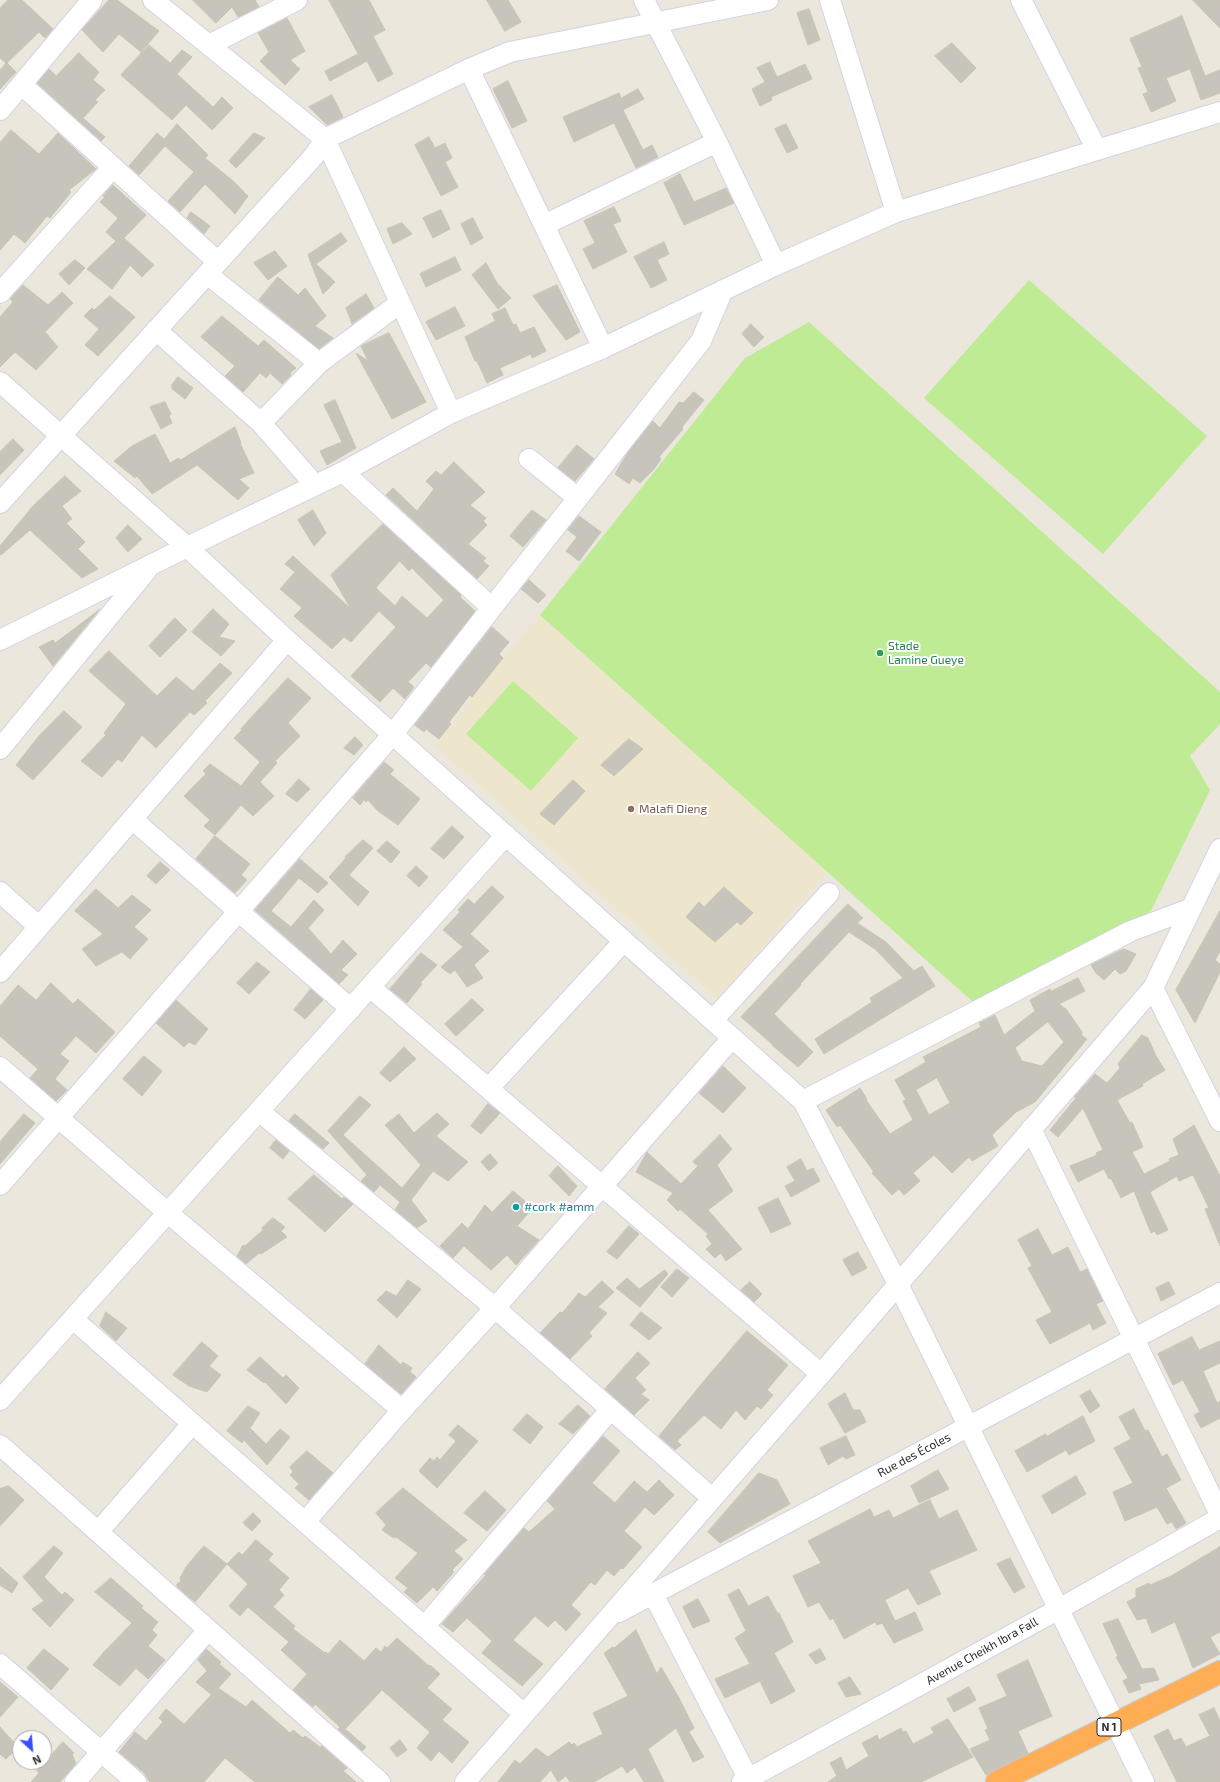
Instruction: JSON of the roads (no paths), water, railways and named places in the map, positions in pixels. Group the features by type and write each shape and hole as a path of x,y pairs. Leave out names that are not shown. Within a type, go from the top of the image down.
{"highway":[{"name":"N 1","path":"997,1782 1220,1672"}],"street":[{"path":"0,110 92,0"},
{"path":"153,0 325,138 451,413"},
{"path":"209,45 297,0"},
{"path":"644,0 717,142 776,265"},
{"path":"0,503 314,156 325,138 469,69 510,52 768,0"},
{"path":"830,0 896,212"},
{"path":"1021,0 1097,150"},
{"path":"469,69 603,348"},
{"path":"22,85 113,167 213,268 319,363"},
{"path":"0,640 187,547 343,472 451,413 603,348 776,265 896,212 1220,112"},
{"path":"544,225 717,142"},
{"path":"0,293 113,167"},
{"path":"0,1185 393,734 701,341 723,290"},
{"path":"260,423 319,363 400,303"},
{"path":"156,330 260,423 315,485"},
{"path":"0,382 187,547 287,640 803,1101 898,1284 1144,1782"},
{"path":"529,459 578,498"},
{"path":"343,472 492,608"},
{"path":"0,749 152,565"},
{"path":"0,972 287,640"},
{"path":"132,819 351,1009"},
{"path":"0,1400 506,835"},
{"path":"465,1782 821,1374 1153,988 1220,849"},
{"path":"0,892 39,927"},
{"path":"713,1020 829,894"},
{"path":"803,1101 1131,931 1192,908"},
{"path":"489,1088 624,941"},
{"path":"370,987 821,1374"},
{"path":"1153,988 1218,1110"},
{"path":"304,1522 402,1410 495,1308 732,1038"},
{"path":"0,1067 168,1213 402,1410"},
{"path":"259,1111 495,1308 712,1498"},
{"path":"1031,1129 1220,1514"},
{"name":"Rue des Écoles","path":"608,1618 1220,1293"},
{"path":"73,1319 524,1714"},
{"path":"424,1627 611,1409"},
{"path":"98,1532 192,1424"},
{"path":"0,1446 380,1782"},
{"name":"Avenue Cheikh Ibra Fall","path":"747,1781 1059,1609 1220,1518"},
{"path":"653,1594 747,1781"},
{"path":"75,1782 208,1630"},
{"path":"0,1664 136,1782"}],"place":[{"name":"Stade Lamine Gueye","path":"880,653"},
{"name":"Malafi Dieng","path":"631,809"},
{"name":"#cork #amm","path":"516,1207"}]}
